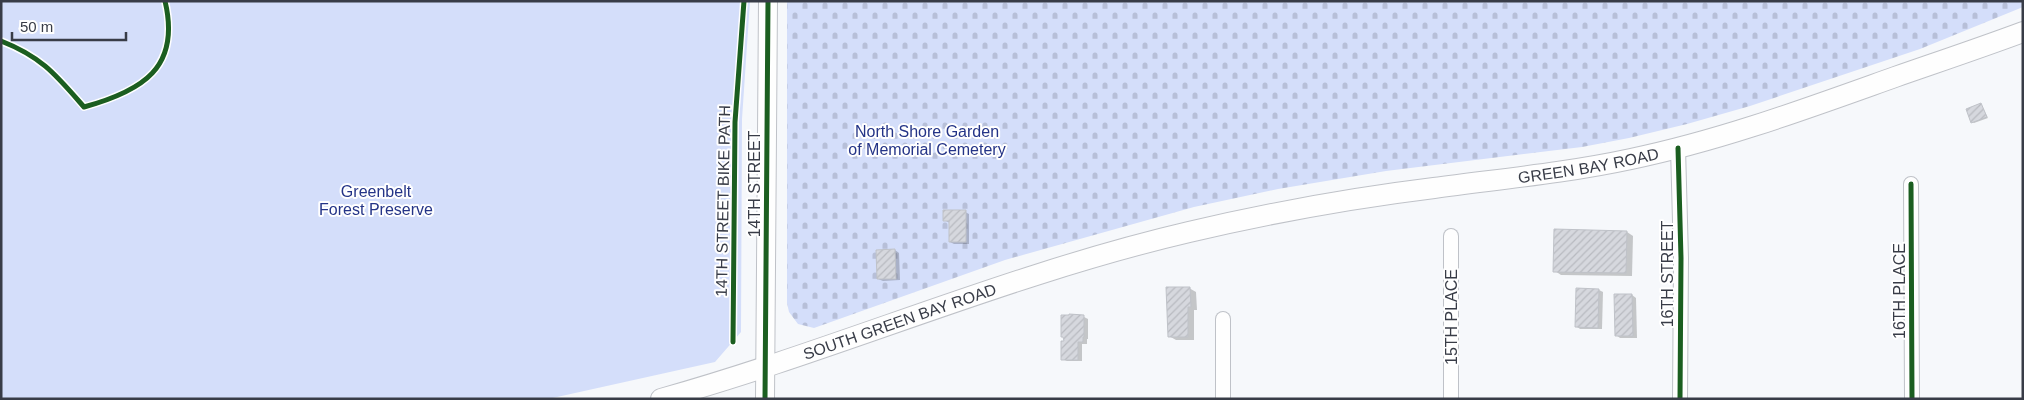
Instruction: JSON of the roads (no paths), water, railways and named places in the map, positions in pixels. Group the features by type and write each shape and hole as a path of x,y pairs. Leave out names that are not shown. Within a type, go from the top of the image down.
{"main road":[{"name":"GREEN BAY ROAD","path":"1140,244 1300,208 1436,187 1565,172 1678,148 1808,109 2023,32"},
{"name":"SOUTH GREEN BAY ROAD","path":"661,399 966,298 1140,244"}],"street":[{"name":"14TH STREET","path":"765,399 768,1"},
{"name":"16TH STREET","path":"1678,148 1681,258 1680,399"},
{"name":"16TH PLACE","path":"1911,184 1912,399"},
{"name":"15TH PLACE","path":"1451,236 1451,399"},
{"path":"1223,319 1223,399"}],"park label":[{"name":"North Shore Garden of Memorial Cemetery","path":"927,140"},
{"name":"Greenbelt Forest Preserve","path":"376,200"}]}
